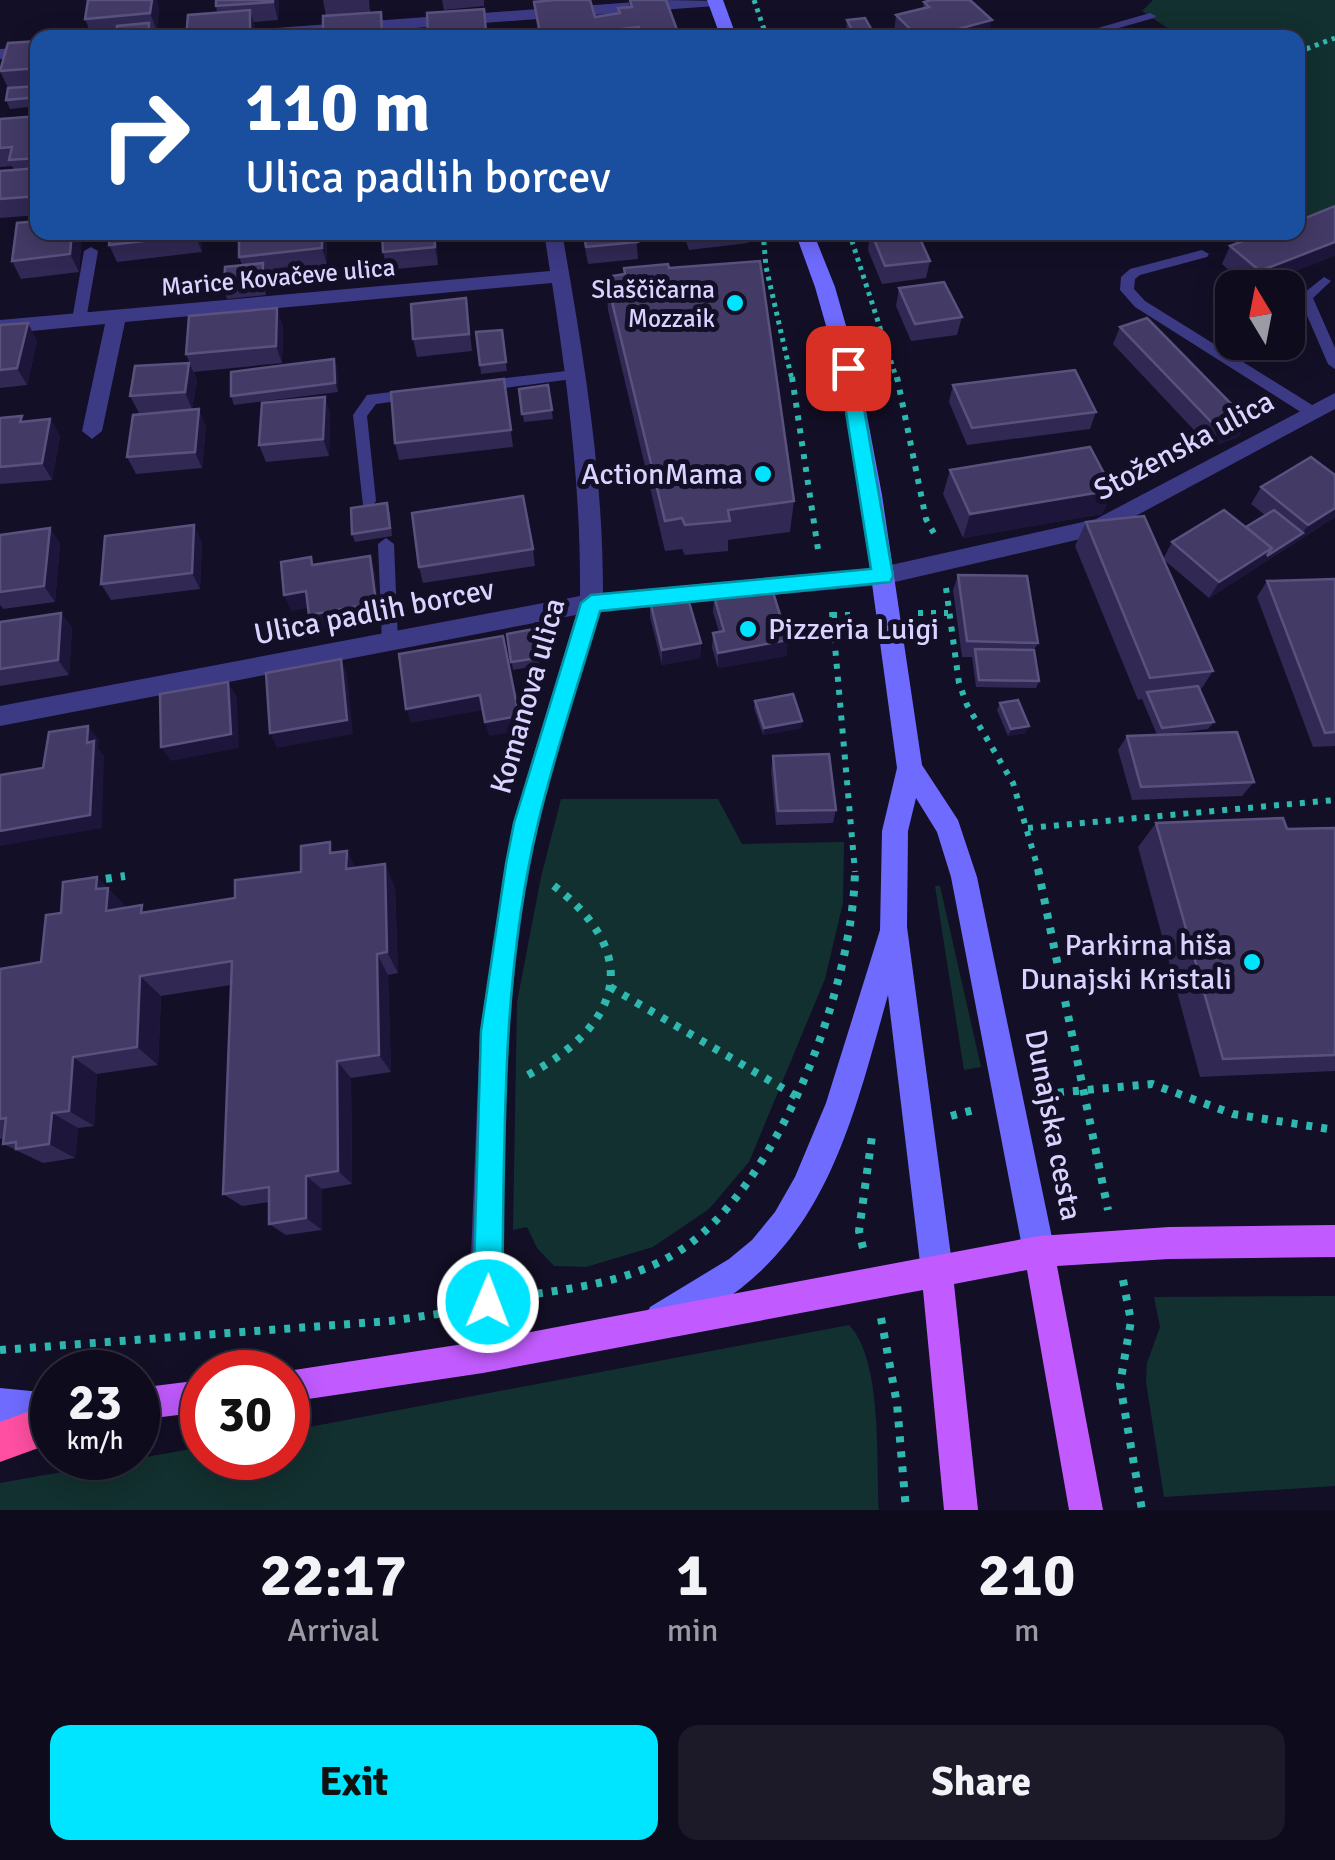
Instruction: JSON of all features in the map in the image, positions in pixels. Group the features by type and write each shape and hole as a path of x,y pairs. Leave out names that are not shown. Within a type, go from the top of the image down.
{"highway":[{"path":"0,1442 30,1431"}],"main road":[{"path":"715,0 726,30"},
{"name":"Dunajska cesta","path":"807,240 848,368 910,768 895,831 893,927 937,1271 961,1510"},
{"name":"Dunajska cesta","path":"910,768 949,828 964,877 1086,1510"},
{"path":"648,1325 712,1288 763,1252 803,1199 849,1070 893,927"},
{"path":"310,1383 483,1357 1039,1252 1169,1243 1335,1240"},
{"path":"0,1405 30,1407"}],"street":[{"path":"286,30 516,7 715,0"},
{"path":"0,54 30,52"},
{"name":"Komanova ulica","path":"483,1357 488,1302 494,1031 526,823 591,603 592,512 585,429 554,240"},
{"name":"Marice Kovačeve ulica","path":"0,327 561,276"},
{"path":"92,431 116,317"},
{"name":"Stoženska ulica","path":"882,576 1102,526 1335,400"},
{"name":"Ulica padlih borcev","path":"0,716 591,603 882,576"}],"lane":[{"path":"1098,30 1150,16"},
{"path":"80,320 91,251"},
{"path":"1202,254 1135,272 1128,277 1127,290 1140,304 1312,412"},
{"path":"1324,282 1306,297 1335,364"},
{"path":"464,388 575,375"},
{"path":"368,501 360,415 372,399 427,392"},
{"path":"386,544 390,642"}],"path":[{"path":"754,0 764,30"},
{"path":"1305,49 1335,38"},
{"path":"764,240 766,267 788,351 822,567"},
{"path":"852,240 892,357 926,519"},
{"name":"Dunajska cesta","path":"946,588 959,682 967,704 1013,784 1028,828 1094,1144"},
{"path":"0,1350 443,1314 488,1302 607,1282 642,1270 700,1238 725,1216 761,1168 798,1098 842,951 856,864 831,601"},
{"path":"1028,828 1335,800"},
{"path":"493,1084 540,1069 574,1042 601,1008 613,970 599,933 566,894 518,864"},
{"path":"80,882 126,876"},
{"path":"610,987 798,1098"},
{"path":"1084,1087 1152,1084 1233,1114 1335,1130"},
{"path":"859,1231 872,1136"},
{"path":"1129,1306 1130,1334 1120,1384 1142,1510"},
{"path":"881,1320 897,1404 906,1510"}],"green space":[{"path":"1153,0 1335,0 1335,215 1305,226 1305,30 1170,30 1142,11"},
{"path":"561,799 718,799 742,844 844,842 843,903 825,979 749,1162 709,1209 653,1247 586,1267 554,1266 537,1248 527,1227 513,1230 517,1002 541,877"},
{"path":"935,886 940,886 981,1067 964,1070"},
{"path":"1335,1296 1335,1486 1164,1497 1146,1382 1147,1363 1160,1327 1154,1297"},
{"path":"849,1325 860,1341 873,1386 879,1510 0,1510 0,1483 30,1478 160,1480 160,1454 180,1451 180,1480 310,1480 310,1427"}],"building":[{"path":"88,0 152,0 150,13 85,19"},
{"path":"216,0 273,0 273,2 216,6"},
{"path":"590,0 595,17 620,13 618,8 632,7 630,0 666,0 677,30 639,27 539,30 534,2"},
{"path":"970,0 992,20 955,30 911,30 896,15 929,7 924,2"},
{"path":"484,9 486,30 428,30 427,13"},
{"path":"250,10 250,30 187,30 188,15"},
{"path":"381,12 382,30 323,30 323,16"},
{"path":"865,18 872,30 852,30 847,20"},
{"path":"149,23 148,30 117,30 117,26"},
{"path":"30,42 30,69 0,71 8,43"},
{"path":"30,87 30,98 6,100 8,88"},
{"path":"30,117 30,159 9,160 12,147 0,148 0,119"},
{"path":"30,169 30,197 0,199 0,171"},
{"path":"1335,206 1335,242 1263,270 1230,246 1245,240 1305,240 1305,218"},
{"path":"30,222 30,240 71,240 70,254 12,261 17,223"},
{"path":"109,240 152,240 109,245"},
{"path":"239,240 322,240 322,248 239,257"},
{"path":"382,240 435,240 435,247 383,252"},
{"path":"585,240 638,242 586,247"},
{"path":"874,240 921,240 930,261 885,266"},
{"path":"760,261 794,501 728,510 730,521 685,525 682,518 665,521 606,277 625,274 624,268"},
{"path":"263,263 263,286 224,290 225,267"},
{"path":"944,282 962,317 915,324 899,288"},
{"path":"466,298 469,334 413,339 411,304"},
{"path":"277,308 276,346 186,354 189,316"},
{"path":"1147,318 1247,420 1219,430 1120,327"},
{"path":"28,323 17,368 0,370 0,325"},
{"path":"502,330 506,362 480,365 476,332"},
{"path":"334,359 335,383 231,396 231,372"},
{"path":"189,363 185,392 130,396 135,366"},
{"path":"1075,370 1096,412 972,428 953,385"},
{"path":"504,379 511,430 395,443 391,392"},
{"path":"548,385 552,410 522,414 519,389"},
{"path":"325,397 323,439 259,445 262,403"},
{"path":"199,409 195,452 127,457 133,415"},
{"path":"22,416 20,422 50,419 42,463 0,467 0,418"},
{"path":"1090,447 1113,490 970,514 950,470"},
{"path":"1311,457 1335,475 1335,508 1308,525 1261,487"},
{"path":"523,496 533,549 419,567 412,513"},
{"path":"387,503 390,528 352,534 351,508"},
{"path":"1224,510 1272,548 1219,582 1172,542"},
{"path":"1274,510 1303,533 1267,556 1272,548 1246,527"},
{"path":"1144,516 1213,671 1150,678 1086,522"},
{"path":"194,525 192,573 101,584 105,536"},
{"path":"50,528 44,586 0,592 0,535"},
{"path":"370,556 376,603 309,615 306,591 284,595 281,562 311,557 312,565"},
{"path":"958,575 1027,576 1038,643 967,641"},
{"path":"1335,579 1335,732 1325,733 1267,581"},
{"name":"Pizzeria Luigi","path":"771,586 788,640 718,653 713,633 724,631 714,596"},
{"path":"687,595 701,643 662,650 650,601"},
{"path":"61,613 58,660 0,669 0,622"},
{"path":"534,629 538,658 511,662 507,634"},
{"path":"503,636 519,716 485,722 480,695 406,709 399,654"},
{"path":"975,649 1034,650 1039,681 979,680"},
{"path":"341,659 347,720 270,733 266,673"},
{"path":"228,682 231,734 161,747 160,694"},
{"path":"1198,686 1214,722 1162,728 1147,692"},
{"path":"793,694 802,721 764,728 755,701"},
{"path":"1018,700 1029,726 1011,729 1000,703"},
{"path":"88,726 87,743 94,741 90,815 0,831 0,775 43,768 49,732"},
{"path":"1237,732 1254,782 1141,787 1127,736"},
{"path":"829,754 836,810 778,811 773,756"},
{"name":"Parkirna hiša Dunajski Kristali","path":"1283,818 1287,829 1335,828 1335,1055 1223,1059 1156,823"},
{"path":"330,842 330,853 347,851 346,869 385,864 387,952 377,954 379,1055 337,1061 338,1171 306,1176 306,1218 269,1224 269,1187 223,1194 232,961 140,976 137,1047 73,1057 69,1111 52,1113 49,1144 16,1149 16,1142 3,1144 6,1118 0,1119 0,969 41,962 46,915 61,913 63,882 97,877 96,889 108,888 106,911 142,905 141,913 235,898 235,880 301,872 301,846"}],"place":[{"name":"Slaščičarna Mozzaik","path":"735,303"},
{"name":"ActionMama","path":"763,474"},
{"name":"Pizzeria Luigi","path":"748,629"},
{"name":"Parkirna hiša Dunajski Kristali","path":"1252,962"}],"route":[{"path":"488,1302 494,1031 518,864 526,823 591,603 882,576 848,368"}]}
